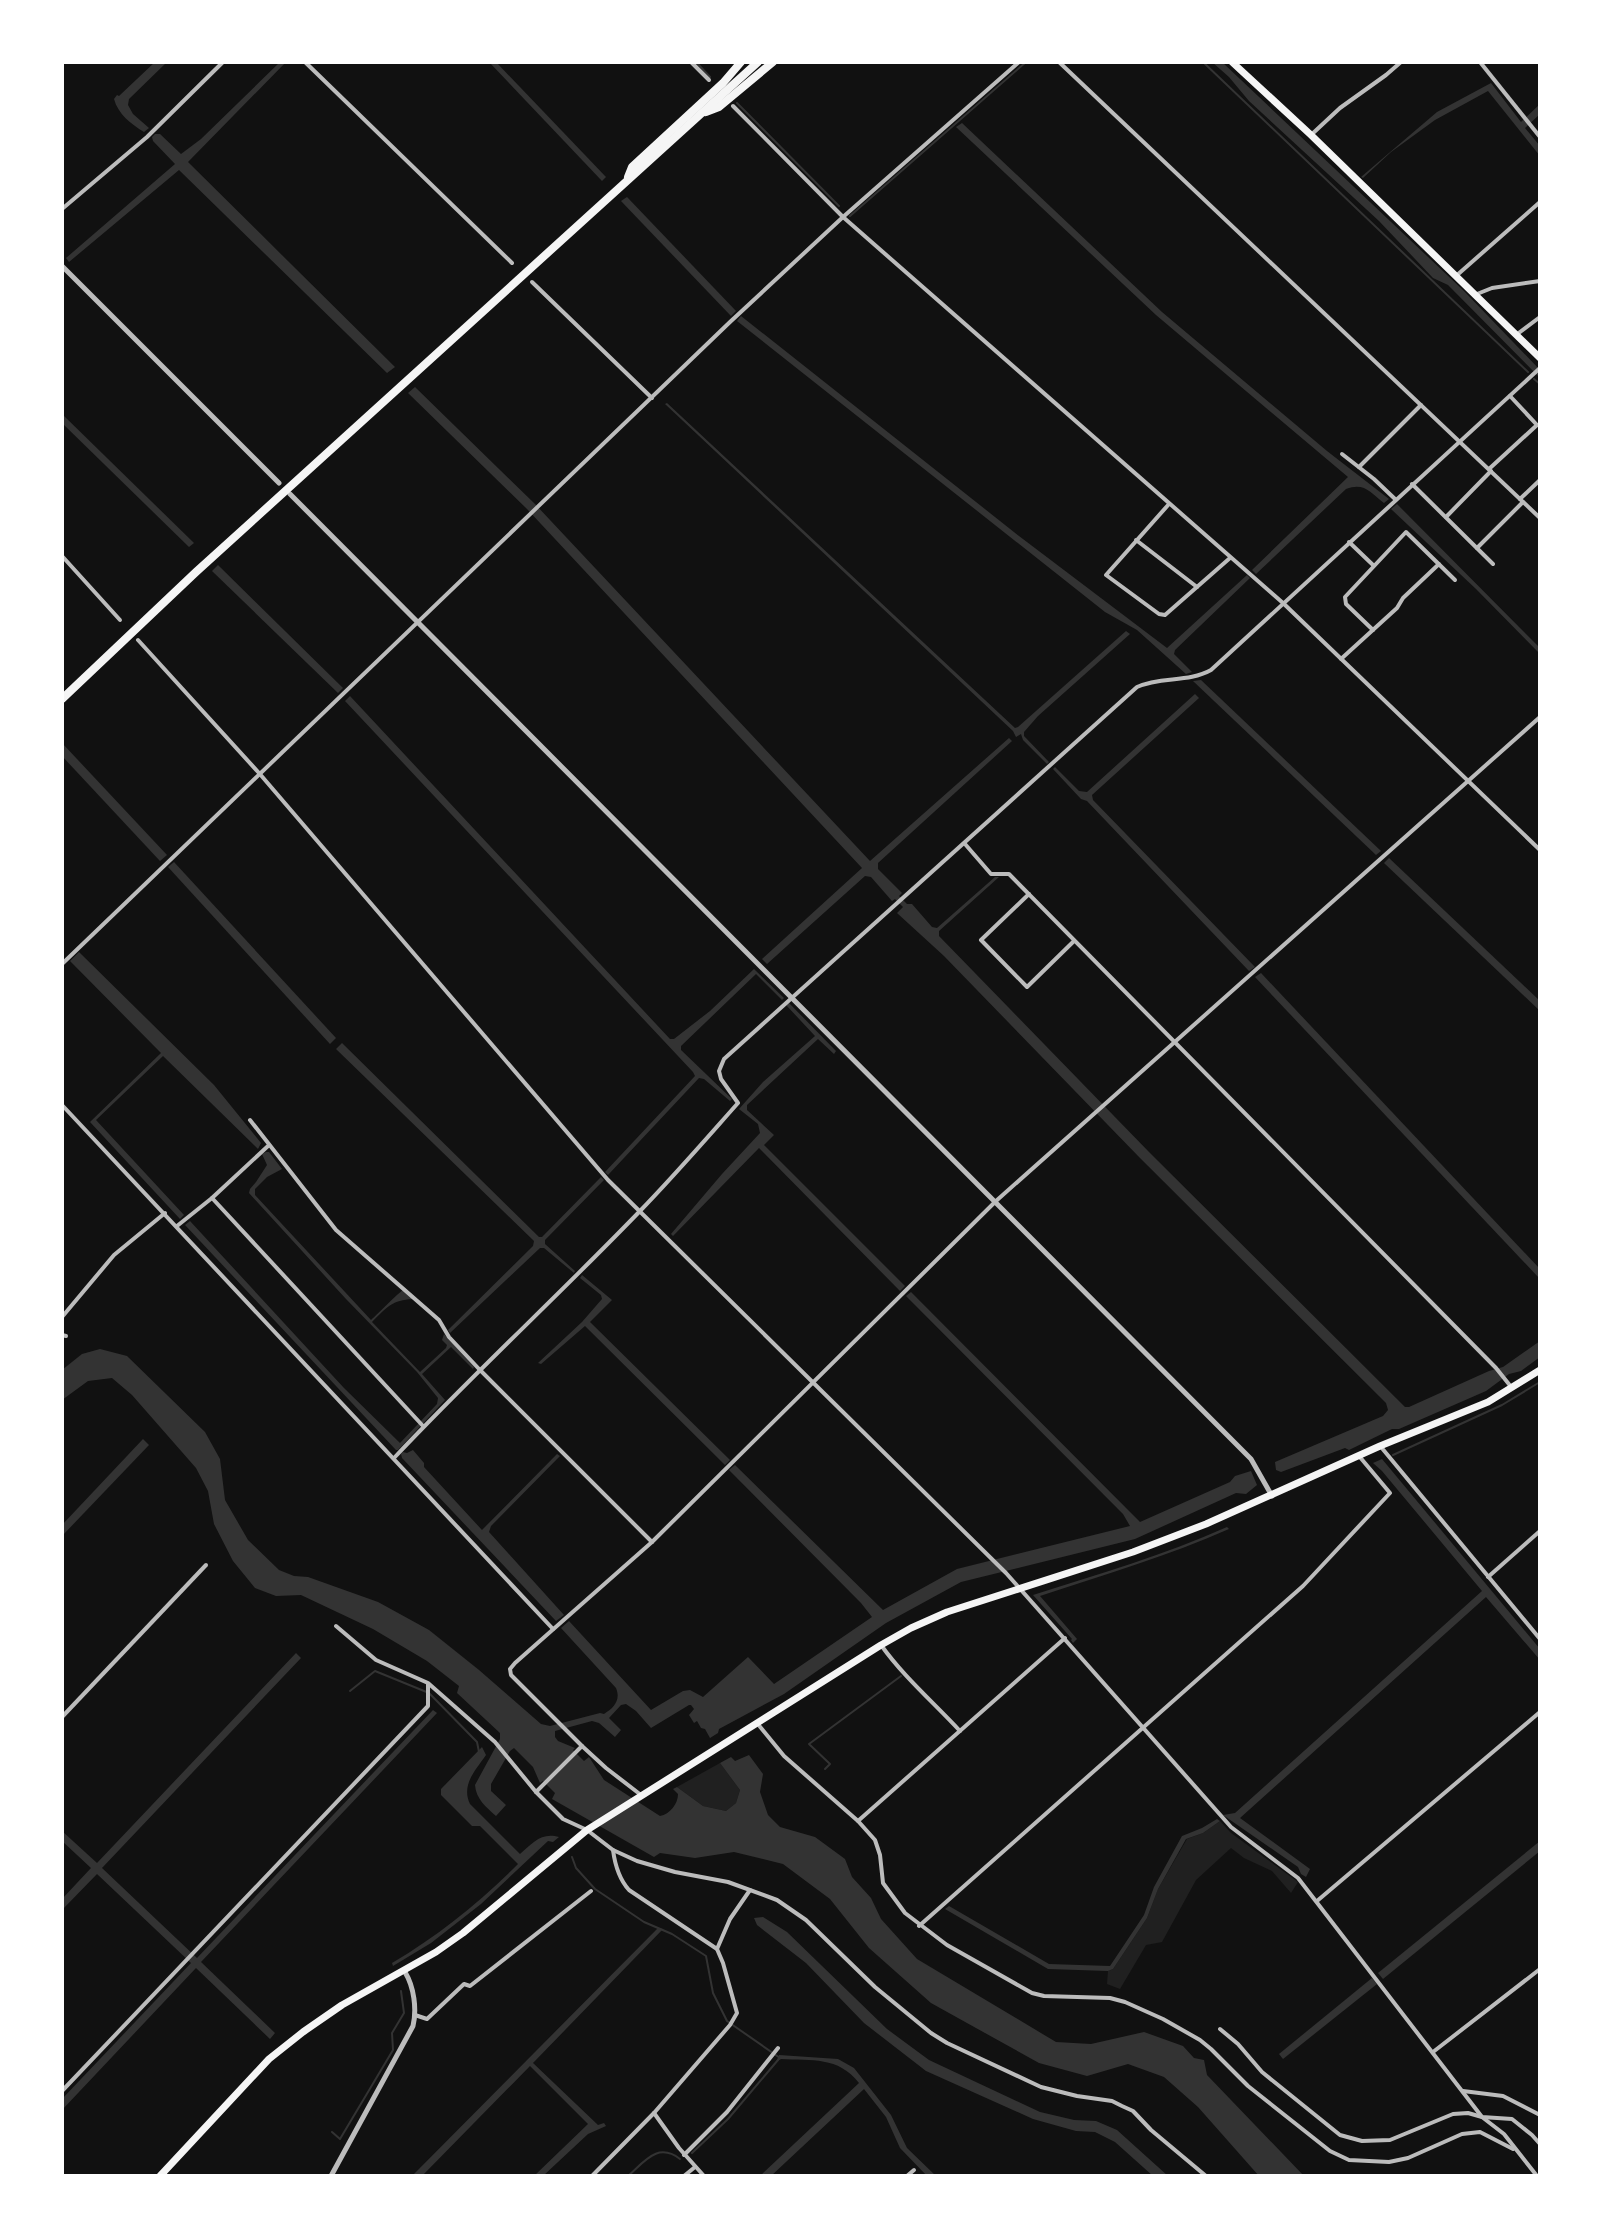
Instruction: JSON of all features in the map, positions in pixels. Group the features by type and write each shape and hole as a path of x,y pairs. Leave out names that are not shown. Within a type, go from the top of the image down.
{"highway":[{"path":"626,181 632,167 723,83 741,62"},
{"path":"62,699 196,572 758,62"},
{"path":"699,114 719,107 773,62"}],"main road":[{"path":"1232,62 1477,294 1540,358"},
{"path":"160,2176 269,2059 303,2032 342,2005 405,1972 463,1933 587,1830 881,1645 947,1612 1133,1552 1272,1496 1380,1446 1488,1402 1540,1370"}],"street":[{"path":"62,209 147,137 223,62"},
{"path":"305,62 512,263"},
{"path":"691,62 709,80"},
{"path":"62,964 843,217 1019,62"},
{"path":"1059,62 1540,518"},
{"path":"1311,135 1340,108 1401,62"},
{"path":"1480,62 1540,137"},
{"path":"733,106 843,217 1283,603 1540,850"},
{"path":"1456,276 1540,202"},
{"path":"62,266 279,483"},
{"path":"1477,294 1492,288 1540,281"},
{"path":"532,282 652,398"},
{"path":"1516,335 1540,317"},
{"path":"394,1458 640,1210 738,1103 721,1079 720,1064 1137,687 1156,681 1200,676 1211,670 1540,368"},
{"path":"1446,517 1537,425 1510,396"},
{"path":"1359,467 1421,405"},
{"path":"1342,454 1395,500"},
{"path":"1477,548 1540,480"},
{"path":"1412,484 1493,564"},
{"path":"290,494 1251,1459 1272,1496"},
{"path":"1169,504 1106,575 1159,614 1165,615 1230,558"},
{"path":"1373,630 1346,604 1345,597 1406,532 1455,580"},
{"path":"1136,540 1197,587"},
{"path":"1349,542 1373,565"},
{"path":"62,556 120,620"},
{"path":"1341,659 1439,564"},
{"path":"138,640 259,773 596,1166 1020,1587 1231,1827 1298,1878 1482,2117 1504,2134 1537,2176"},
{"path":"641,1795 582,1746 511,1675 510,1669 652,1542 996,1201 1540,717"},
{"path":"965,844 991,874 1009,874 1496,1368 1512,1388"},
{"path":"1029,894 981,940 1027,987 1074,941"},
{"path":"62,1105 553,1629"},
{"path":"250,1120 336,1230 439,1320 449,1337 479,1369 652,1542"},
{"path":"177,1226 268,1146"},
{"path":"212,1198 423,1426"},
{"path":"62,1317 114,1255 165,1213"},
{"path":"1380,1446 1540,1639"},
{"path":"919,1926 1303,1586 1390,1493 1359,1456"},
{"path":"1488,1577 1540,1531"},
{"path":"62,1717 206,1565"},
{"path":"336,1626 376,1660 428,1683 495,1742 563,1819 587,1830 613,1850 658,1868 728,1882 777,1900 793,1909 875,1987 931,2033 1041,2087 1112,2101 1133,2111 1206,2176"},
{"path":"858,1821 1065,1638"},
{"path":"881,1645 898,1668 960,1731"},
{"path":"62,2091 428,1706 428,1683"},
{"path":"1317,1901 1540,1712"},
{"path":"757,1723 784,1756 858,1821 875,1840 883,1883 905,1913 947,1945 1032,1993 1110,1998 1163,2019 1200,2040 1259,2096 1330,2151 1349,2160 1389,2162 1408,2158 1462,2134 1480,2132 1516,2150"},
{"path":"536,1792 582,1746"},
{"path":"592,2176 654,2113 732,2023 737,2013 717,1949 629,1890 615,1865 613,1850"},
{"path":"717,1949 737,1906 750,1890"},
{"path":"415,2015 427,2019 464,1984 470,1986 591,1891"},
{"path":"1433,2052 1540,1969"},
{"path":"331,2176 407,2039 415,2015 410,1981 405,1972"},
{"path":"1220,2029 1262,2072 1340,2135 1362,2141 1390,2140 1453,2114 1468,2113 1512,2119 1540,2144"},
{"path":"684,2155 727,2112 778,2048"},
{"path":"1463,2091 1503,2096 1540,2115"},
{"path":"654,2113 684,2155 704,2176"},
{"path":"684,2176 695,2167"},
{"path":"907,2176 914,2170"}],"shaded area":[{"path":"155,62 167,62 129,99 128,105 149,128 144,132 126,118 114,99"},
{"path":"280,62 286,62 188,162 395,367 387,373 179,170 69,262 66,258 175,164 153,141 155,134 160,134 181,154 201,139"},
{"path":"489,62 496,62 606,177 602,181"},
{"path":"1212,62 1222,62 1464,291 1540,370 1540,378 1448,285 1433,278 1379,221 1249,101"},
{"path":"1491,83 1521,122 1540,104 1540,114 1525,128 1540,146 1540,156 1488,91 1435,120 1361,177 1437,112"},
{"path":"962,123 1162,312 1389,499 1384,503 1362,487 1346,489 1256,574 1252,570 1348,477 1156,315 956,127"},
{"path":"627,197 736,311 731,316 621,201"},
{"path":"741,316 1019,536 1167,648 1247,575 1250,578 1175,650 1174,654 1192,672 1186,674 1137,630 1105,612 737,321"},
{"path":"415,387 535,504 870,861 1009,738 1012,741 878,863 878,869 902,893 899,896 907,904 912,904 932,927 937,928 995,877 999,877 939,931 939,936 1149,1152 1405,1407 1503,1367 1540,1341 1540,1357 1486,1391 1399,1429 1392,1429 1349,1450 1345,1448 1281,1472 1276,1470 1275,1462 1383,1416 1388,1410 1386,1403 1140,1158 944,956 897,913 903,907 895,899 892,901 871,877 865,876 767,964 762,959 862,868 527,509 408,393"},
{"path":"667,403 1015,728 1126,631 1130,634 1024,732 1024,736 1049,762 1047,764 1023,740 1021,734 1016,737"},
{"path":"62,414 194,543 189,547 62,423"},
{"path":"1397,504 1540,648 1540,654 1391,509"},
{"path":"218,565 343,688 338,693 212,571"},
{"path":"1201,680 1381,851 1376,855 1193,681"},
{"path":"1195,694 1199,698 1092,795 1093,800 1255,967 1249,971 1053,769 1055,767 1079,791 1087,792"},
{"path":"350,696 670,1039 710,1011 754,969 784,998 782,1000 756,974 681,1046 681,1050 732,1099 730,1101 699,1078 608,1175 605,1172 695,1076 693,1072 345,701"},
{"path":"62,743 167,855 160,861 62,756"},
{"path":"1389,858 1540,1001 1540,1011 1384,863"},
{"path":"174,862 336,1038 330,1044 168,867"},
{"path":"79,952 214,1085 261,1143 258,1149 163,1056 96,1120 184,1215 180,1219 90,1122 161,1053 70,961"},
{"path":"1261,973 1540,1269 1540,1279 1255,977"},
{"path":"789,1003 836,1051 834,1054 818,1039 747,1105 747,1110 774,1135 764,1145 905,1286 900,1291 759,1148 673,1236 671,1234 760,1133 758,1124 739,1109 763,1082 815,1036 786,1005"},
{"path":"342,1043 539,1237 601,1177 604,1180 545,1240 545,1244 574,1273 540,1248 450,1333 448,1330 533,1246 534,1241 336,1049"},
{"path":"266,1152 282,1169 267,1177 255,1189 255,1195 371,1320 403,1290 413,1299 390,1305 372,1322 420,1372 446,1348 442,1340 444,1334 474,1367 451,1347 422,1374 445,1400 398,1450 185,1225 190,1221 344,1388 400,1443 437,1404 438,1398 249,1193 267,1165 262,1154"},
{"path":"582,1275 612,1300 590,1322 730,1460 725,1465 585,1326 541,1364 538,1363 602,1299 580,1278"},
{"path":"911,1292 1140,1522 1230,1482 1235,1476 1251,1471 1257,1485 1246,1494 1236,1493 1135,1539 961,1582 886,1623 784,1694 719,1729 710,1738 689,1715 694,1709 691,1705 651,1728 626,1704 621,1705 609,1718 621,1730 615,1737 592,1721 555,1731 555,1737 575,1748 573,1750 584,1761 589,1757 604,1780 660,1816 675,1805 678,1794 673,1789 677,1787 703,1806 726,1811 736,1803 740,1790 720,1763 731,1757 735,1761 749,1755 763,1774 760,1792 768,1815 780,1827 815,1837 845,1859 852,1877 871,1898 881,1919 917,1959 1056,2042 1091,2044 1144,2032 1183,2046 1194,2058 1204,2060 1207,2075 1304,2176 1259,2176 1198,2107 1164,2077 1128,2064 1087,2076 1039,2063 931,2003 869,1948 830,1899 783,1864 734,1852 695,1858 660,1853 654,1857 552,1799 555,1793 543,1781 540,1783 533,1767 514,1748 491,1784 491,1791 506,1805 496,1816 479,1799 475,1785 500,1739 500,1733 457,1693 459,1686 427,1661 373,1629 301,1595 276,1596 255,1588 233,1561 214,1524 208,1491 196,1468 132,1395 112,1378 88,1381 62,1400 62,1370 82,1354 100,1349 127,1356 205,1432 220,1459 225,1500 248,1540 279,1570 378,1602 429,1630 541,1724 550,1726 604,1714 617,1700 616,1688 561,1628 569,1621 651,1710 683,1691 690,1690 703,1697 748,1657 774,1684 872,1617 729,1470 735,1465 883,1610 957,1569 1130,1526 1123,1514 906,1296"},
{"path":"143,1439 149,1445 62,1536 62,1525"},
{"path":"413,1450 424,1467 482,1530 557,1454 560,1456 491,1526 489,1532 564,1615 556,1621 402,1458 403,1452"},
{"path":"1382,1459 1540,1649 1540,1660 1486,1597 1240,1818 1310,1869 1306,1877 1298,1867 1223,1815 1235,1813 1482,1591 1373,1463"},
{"path":"1227,1527 1229,1529 1183,1548 1040,1596 1077,1639 1073,1643 1033,1595 1156,1555"},
{"path":"296,1653 301,1658 102,1868 197,1958 433,1710 437,1713 201,1962 275,2033 270,2039 196,1968 62,2110 62,2099 191,1963 97,1874 62,1910 62,1899 91,1868 62,1841 62,1831 97,1863"},
{"path":"482,1747 486,1755 468,1784 470,1804 520,1854 542,1837 559,1837 553,1842 548,1841 481,1904 431,1943 393,1966 392,1963 473,1905 518,1864 480,1826 472,1826 441,1795 441,1789"},
{"path":"720,1763 740,1790 736,1803 726,1811 703,1806 677,1787"},
{"path":"1217,1819 1220,1821 1203,1833 1186,1839 1158,1889 1147,1918 1113,1969 1108,1971 1048,1969 945,1909 949,1906 1049,1964 1110,1966 1144,1915 1154,1887 1182,1836"},
{"path":"1220,1821 1231,1833 1298,1882 1291,1893 1272,1871 1231,1848 1196,1880 1162,1942 1146,1945 1120,1989 1107,1984 1108,1971 1113,1969 1147,1918 1158,1889 1187,1839"},
{"path":"1540,1841 1540,1851 1383,1979 1378,1973"},
{"path":"763,1917 787,1932 887,2029 929,2060 1040,2112 1074,2120 1096,2121 1117,2130 1168,2176 1153,2176 1115,2142 1095,2132 1076,2131 1033,2119 926,2071 864,2023 806,1963 757,1925 754,1918"},
{"path":"658,1928 663,1929 533,2063 598,2125 604,2123 606,2126 588,2134 543,2176 534,2176 588,2124 530,2066 422,2176 412,2176"},
{"path":"1372,1978 1377,1984 1283,2059 1279,2054"},
{"path":"779,2055 838,2059 854,2068 891,2115 907,2148 936,2176 927,2176 900,2148 886,2117 864,2089 771,2176 760,2176 859,2083 851,2074 833,2064 781,2059 776,2062"}],"waterway":[{"path":"696,62 710,77"},
{"path":"850,216 1026,62"},
{"path":"1203,62 1528,372"},
{"path":"737,103 839,206"},
{"path":"1534,379 1540,384"},
{"path":"1393,1455 1502,1405 1540,1382"},
{"path":"350,1691 375,1671 429,1693 477,1742 479,1752"},
{"path":"825,1769 830,1764 809,1744 901,1676"},
{"path":"572,1857 576,1868 595,1889 644,1922 672,1934 706,1956 713,1993 727,2021 780,2058"},
{"path":"332,2132 340,2139 393,2050 392,2033 404,2013 401,1991"},
{"path":"692,2153 728,2119 778,2060"},
{"path":"628,2176 658,2153 665,2152 680,2159"}]}
